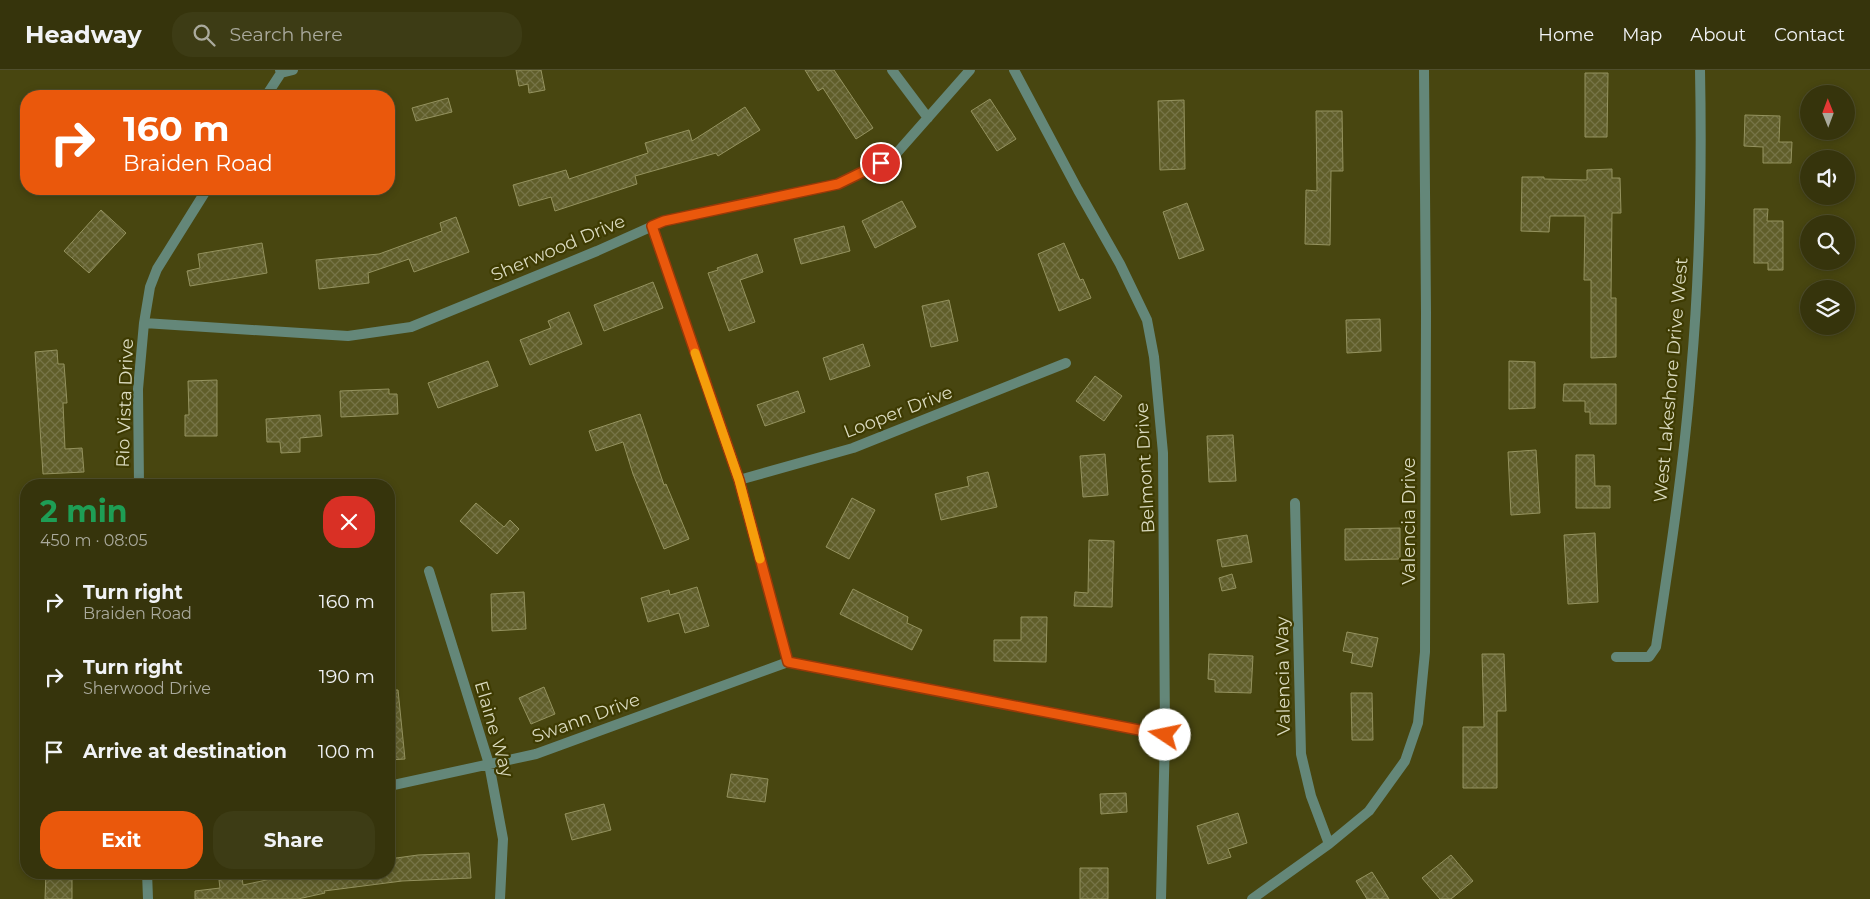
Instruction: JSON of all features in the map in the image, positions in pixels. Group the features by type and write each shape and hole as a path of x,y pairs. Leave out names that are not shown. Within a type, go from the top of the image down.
{"street":[{"path":"270,90 281,72 293,70"},
{"path":"892,70 928,118"},
{"name":"Sherwood Drive","path":"144,323 348,336 411,327 597,251 664,221 838,184 895,156 970,70"},
{"name":"Belmont Drive","path":"1014,70 1120,264 1147,320 1154,357 1163,453 1165,735 1160,899"},
{"name":"Valencia Drive","path":"1252,899 1329,844 1369,812 1405,760 1418,722 1425,642 1426,312 1424,70"},
{"name":"West Lakeshore Drive West","path":"1616,657 1648,657 1656,647 1671,549 1693,354 1700,237 1700,70"},
{"name":"Rio Vista Drive","path":"139,479 138,389 144,323 150,287 157,269 202,195"},
{"path":"652,226 739,480 788,662 1165,735"},
{"name":"Looper Drive","path":"739,480 853,448 1066,363"},
{"name":"Valencia Way","path":"1295,502 1300,754 1311,796 1329,844"},
{"name":"Elaine Way","path":"429,572 490,764 503,839 500,899"},
{"name":"Swann Drive","path":"395,785 536,754 788,662"},
{"path":"147,879 148,899"}],"building":[{"path":"516,70 541,70 545,90 529,93 528,84 519,86"},
{"path":"805,70 834,70 873,128 856,139 823,88 818,91"},
{"path":"1585,73 1608,73 1607,137 1585,137"},
{"path":"448,98 452,112 416,121 412,108"},
{"path":"990,99 1016,139 997,151 971,111"},
{"path":"1184,100 1185,169 1160,170 1158,101"},
{"path":"745,107 760,130 718,156 716,153 635,176 637,184 555,211 551,197 519,206 513,185 566,170 569,179 648,153 645,143 689,130 692,141"},
{"path":"1316,111 1342,111 1343,171 1331,171 1330,245 1305,244 1306,190 1317,191"},
{"path":"1745,115 1780,116 1779,142 1792,142 1791,163 1763,163 1763,147 1744,146"},
{"path":"1612,169 1612,178 1620,178 1621,213 1612,213 1611,298 1616,298 1616,357 1591,358 1591,280 1584,280 1585,216 1550,216 1549,232 1521,231 1522,177 1587,180 1587,170"},
{"path":"902,201 916,227 875,248 862,221"},
{"path":"1187,203 1204,250 1179,259 1163,212"},
{"path":"1754,209 1768,209 1767,221 1783,221 1783,270 1768,270 1768,263 1754,263"},
{"path":"101,210 126,233 89,273 64,251"},
{"path":"456,217 469,252 414,272 409,259 368,273 369,283 319,289 316,260 379,254 442,231 440,223"},
{"path":"844,226 850,251 801,264 794,239"},
{"path":"262,243 267,273 190,286 187,271 200,268 198,254"},
{"path":"1064,243 1080,280 1083,279 1091,298 1059,311 1038,254"},
{"path":"757,254 763,272 740,280 755,322 729,331 708,273"},
{"path":"653,282 663,308 604,331 594,305"},
{"path":"949,300 958,341 931,347 922,306"},
{"path":"569,312 582,344 530,365 520,340 551,328 548,321"},
{"path":"1380,319 1381,351 1347,353 1346,320"},
{"path":"863,344 870,366 830,380 823,358"},
{"path":"57,350 58,364 64,364 67,403 63,403 65,449 82,448 84,472 43,474 35,352"},
{"path":"488,361 498,386 438,408 428,383"},
{"path":"1509,361 1535,362 1535,408 1509,409"},
{"path":"1095,376 1122,396 1104,421 1076,401"},
{"path":"217,380 217,436 185,436 185,415 189,415 188,381"},
{"path":"1564,384 1616,384 1616,424 1590,424 1590,412 1585,412 1585,401 1563,401"},
{"path":"389,389 389,394 397,394 398,414 341,417 340,391"},
{"path":"798,391 805,412 765,426 757,405"},
{"path":"640,414 664,485 666,484 689,539 664,549 633,474 623,442 596,451 589,431"},
{"path":"320,415 322,436 300,438 300,452 281,453 280,442 267,442 266,419"},
{"path":"1233,435 1236,481 1209,482 1207,436"},
{"path":"1536,450 1540,513 1511,515 1508,452"},
{"path":"1105,454 1108,495 1083,497 1080,456"},
{"path":"1576,455 1594,455 1595,486 1610,486 1610,508 1576,508"},
{"path":"988,472 997,507 941,520 935,494 969,486 967,477"},
{"path":"852,498 875,510 849,559 826,547"},
{"path":"476,503 504,527 510,520 519,529 497,554 460,521"},
{"path":"1400,528 1400,559 1345,560 1345,529"},
{"path":"1595,533 1598,602 1568,604 1564,535"},
{"path":"1247,535 1252,562 1222,567 1217,540"},
{"path":"1089,540 1114,541 1112,607 1074,606 1075,592 1088,593"},
{"path":"1232,574 1236,588 1222,591 1219,578"},
{"path":"697,587 709,626 685,633 679,613 648,622 641,598 669,590 670,595"},
{"path":"853,589 908,617 907,623 922,630 912,650 840,614"},
{"path":"524,592 526,629 492,631 491,594"},
{"path":"1021,617 1047,617 1046,662 994,661 994,640 1021,640"},
{"path":"1347,632 1378,638 1372,667 1351,663 1353,653 1343,651"},
{"path":"1209,654 1253,656 1251,693 1215,692 1215,680 1208,679"},
{"path":"1482,654 1504,654 1506,711 1497,711 1497,788 1463,788 1463,727 1484,727"},
{"path":"544,687 555,714 531,724 519,698"},
{"path":"395,690 398,690 405,759 395,760"},
{"path":"1351,693 1372,693 1373,740 1352,740"},
{"path":"731,774 768,779 765,802 727,797"},
{"path":"1126,793 1127,812 1101,814 1100,794"},
{"path":"604,804 611,830 572,840 565,814"},
{"path":"1238,813 1247,843 1228,849 1231,857 1208,864 1197,826"},
{"path":"469,853 471,878 402,881 324,891 325,893 298,899 195,899 195,891 220,888 219,880 227,879 242,879 243,885 271,879 395,879 395,858 418,855"},
{"path":"1451,855 1473,881 1451,899 1440,899 1422,878"},
{"path":"1080,868 1108,868 1108,899 1080,899"},
{"path":"1372,872 1389,899 1367,899 1356,881"},
{"path":"46,879 72,879 72,899 45,899"}],"slow traffic":[{"path":"695,353 739,480 760,559"}],"route":[{"path":"881,163 838,184 664,221 652,226 739,480 788,662 1165,735"}]}
